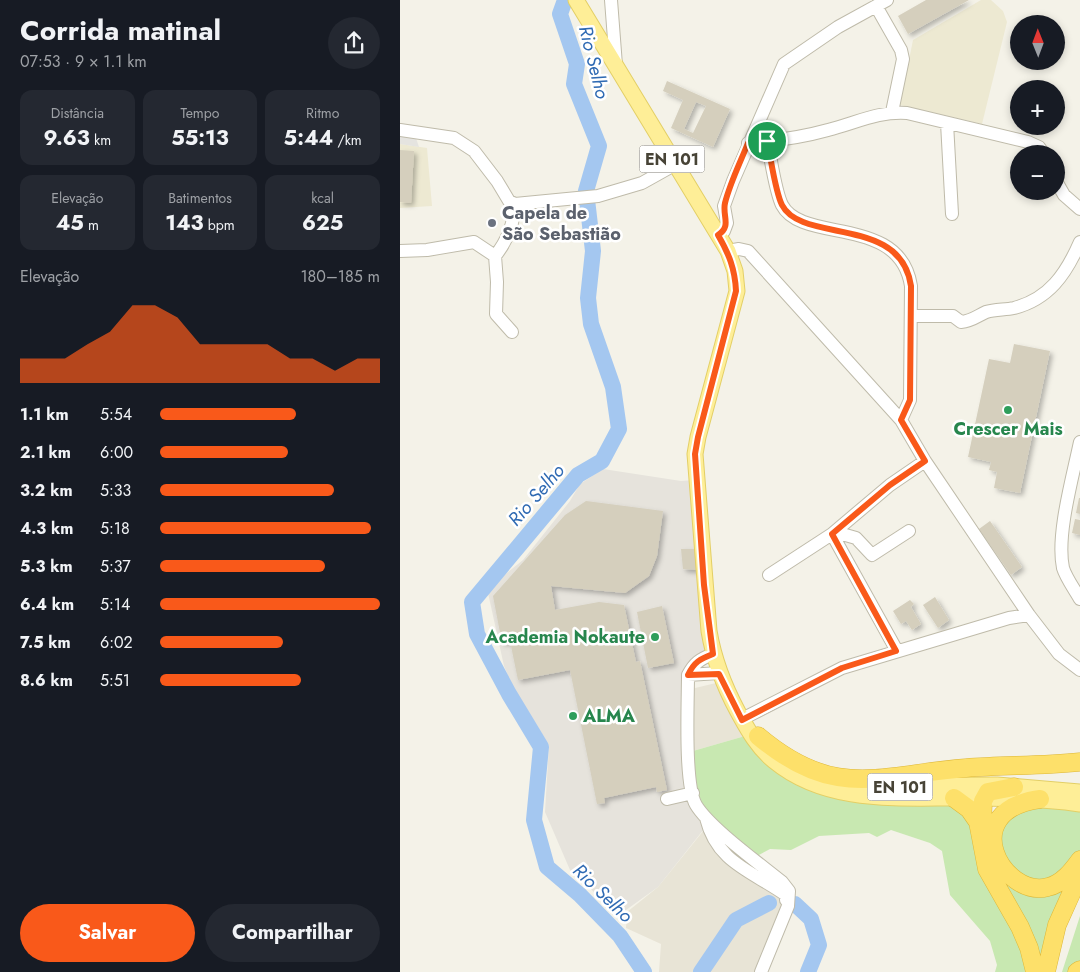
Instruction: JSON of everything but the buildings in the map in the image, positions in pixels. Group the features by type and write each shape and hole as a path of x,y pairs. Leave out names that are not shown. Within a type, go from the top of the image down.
{"highway":[{"path":"758,736 786,758 809,769 837,778 856,780 875,780 968,768 1080,762"},
{"path":"983,846 984,798 991,790 1014,787"},
{"path":"954,798 969,809 975,817 987,869 1030,948 1035,972"},
{"path":"1040,799 1016,804 1003,814 999,820 993,844 1001,865 1022,882 1040,888 1048,887 1062,880 1080,860"},
{"path":"1046,972 1057,925 1080,874"},
{"path":"1056,972 1066,930 1080,894"}],"main road":[{"name":"EN 101","path":"576,0 728,251 735,271 736,291 695,454 707,612 713,654 719,674 752,737 773,760 794,774 823,787 856,796 874,798 1040,799 1080,804"},
{"name":"EN 101","path":"742,720 786,763 816,778 834,783 882,787 1014,787 1080,792"}],"street":[{"path":"611,0 616,68"},
{"path":"718,235 724,231 727,223 724,206 748,143 784,64 838,27 881,3 901,50 902,59 892,112"},
{"path":"748,143 828,130 875,115 892,112 948,123 1028,142 1034,145"},
{"path":"948,123 952,214"},
{"path":"400,130 454,138 474,151 512,203 514,217 506,243 495,256 497,282 496,314 512,332"},
{"path":"767,141 783,206 798,222 870,239 882,245 901,260 909,272 911,316 910,400 901,420"},
{"path":"512,203 598,196 642,183 676,164"},
{"path":"1065,196 1080,209"},
{"path":"400,251 427,250 474,242 495,256"},
{"path":"911,316 953,316 961,322 972,321 987,312 1014,308 1039,299 1071,263 1080,242"},
{"path":"728,251 739,249 748,251 901,420 925,461 1029,615 1059,654 1080,670"},
{"path":"1080,442 1066,512 1063,545 1063,569 1080,599"},
{"path":"769,575 834,533 890,485 925,461"},
{"path":"834,533 856,538 872,555 909,530"},
{"path":"834,533 896,651"},
{"path":"742,720 842,668 1009,618 1029,615"},
{"path":"713,654 702,658 692,665 688,675 688,756 693,793 696,805 732,841 782,882 789,891 788,906 761,972"},
{"path":"688,675 719,674"},
{"path":"667,799 693,793"}],"shaded area":[{"path":"981,0 991,0 1003,11 1007,22 982,124 900,105 913,40"},
{"path":"400,133 415,135 419,147 400,144"},
{"path":"400,144 427,148 432,206 400,208"},
{"path":"603,469 681,481 695,480 710,649 693,665 687,799 704,829 658,887 619,915 570,870 545,812 549,745 512,685 504,666 488,593 497,581 523,560 570,501 580,484"},
{"path":"716,683 729,711 745,736 693,751 691,689"},
{"path":"704,830 783,899 783,911 756,972 659,972 661,944 626,928 627,912 658,887"}],"green space":[{"path":"745,736 768,762 957,808 973,826 1001,904 1030,972 995,972 997,965 990,941 950,895 942,851 930,843 891,830 877,837 869,833 819,836 791,850 770,849 757,856 719,826 697,798 693,782 693,751"},
{"path":"1051,806 1080,809 1080,853 1056,878 1032,881 1008,864 999,837 1012,811"},
{"path":"1001,874 1066,884 1040,968"},
{"path":"1080,916 1080,963 1070,972 1062,972"}],"waterway":[{"name":"Rio Selho","path":"565,0 560,14 577,64 574,84 599,146 586,191 593,251 588,298 591,324 613,387 619,429 602,461 578,475 472,602 477,634 509,694 541,747 534,820 547,867 580,895 620,936 644,972"},
{"name":"Rio Selho","path":"701,972 736,920 769,903"},
{"name":"Rio Selho","path":"795,904 811,919 819,945 808,972"}],"place":[{"name":"Capela de São Sebastião","path":"492,223"},
{"name":"Crescer Mais","path":"1008,410"},
{"name":"Academia Nokaute","path":"655,637"},
{"name":"ALMA","path":"573,716"}],"route":[{"path":"767,141 783,206 798,222 870,239 882,245 901,260 909,272 911,286 910,400 901,420 925,461 890,485 832,534 896,651 842,668 742,720 719,674 688,675 692,665 702,658 713,654 704,585 695,454 736,291 735,271 728,251 718,235 724,231 727,223 724,206 748,143 767,141"}]}
